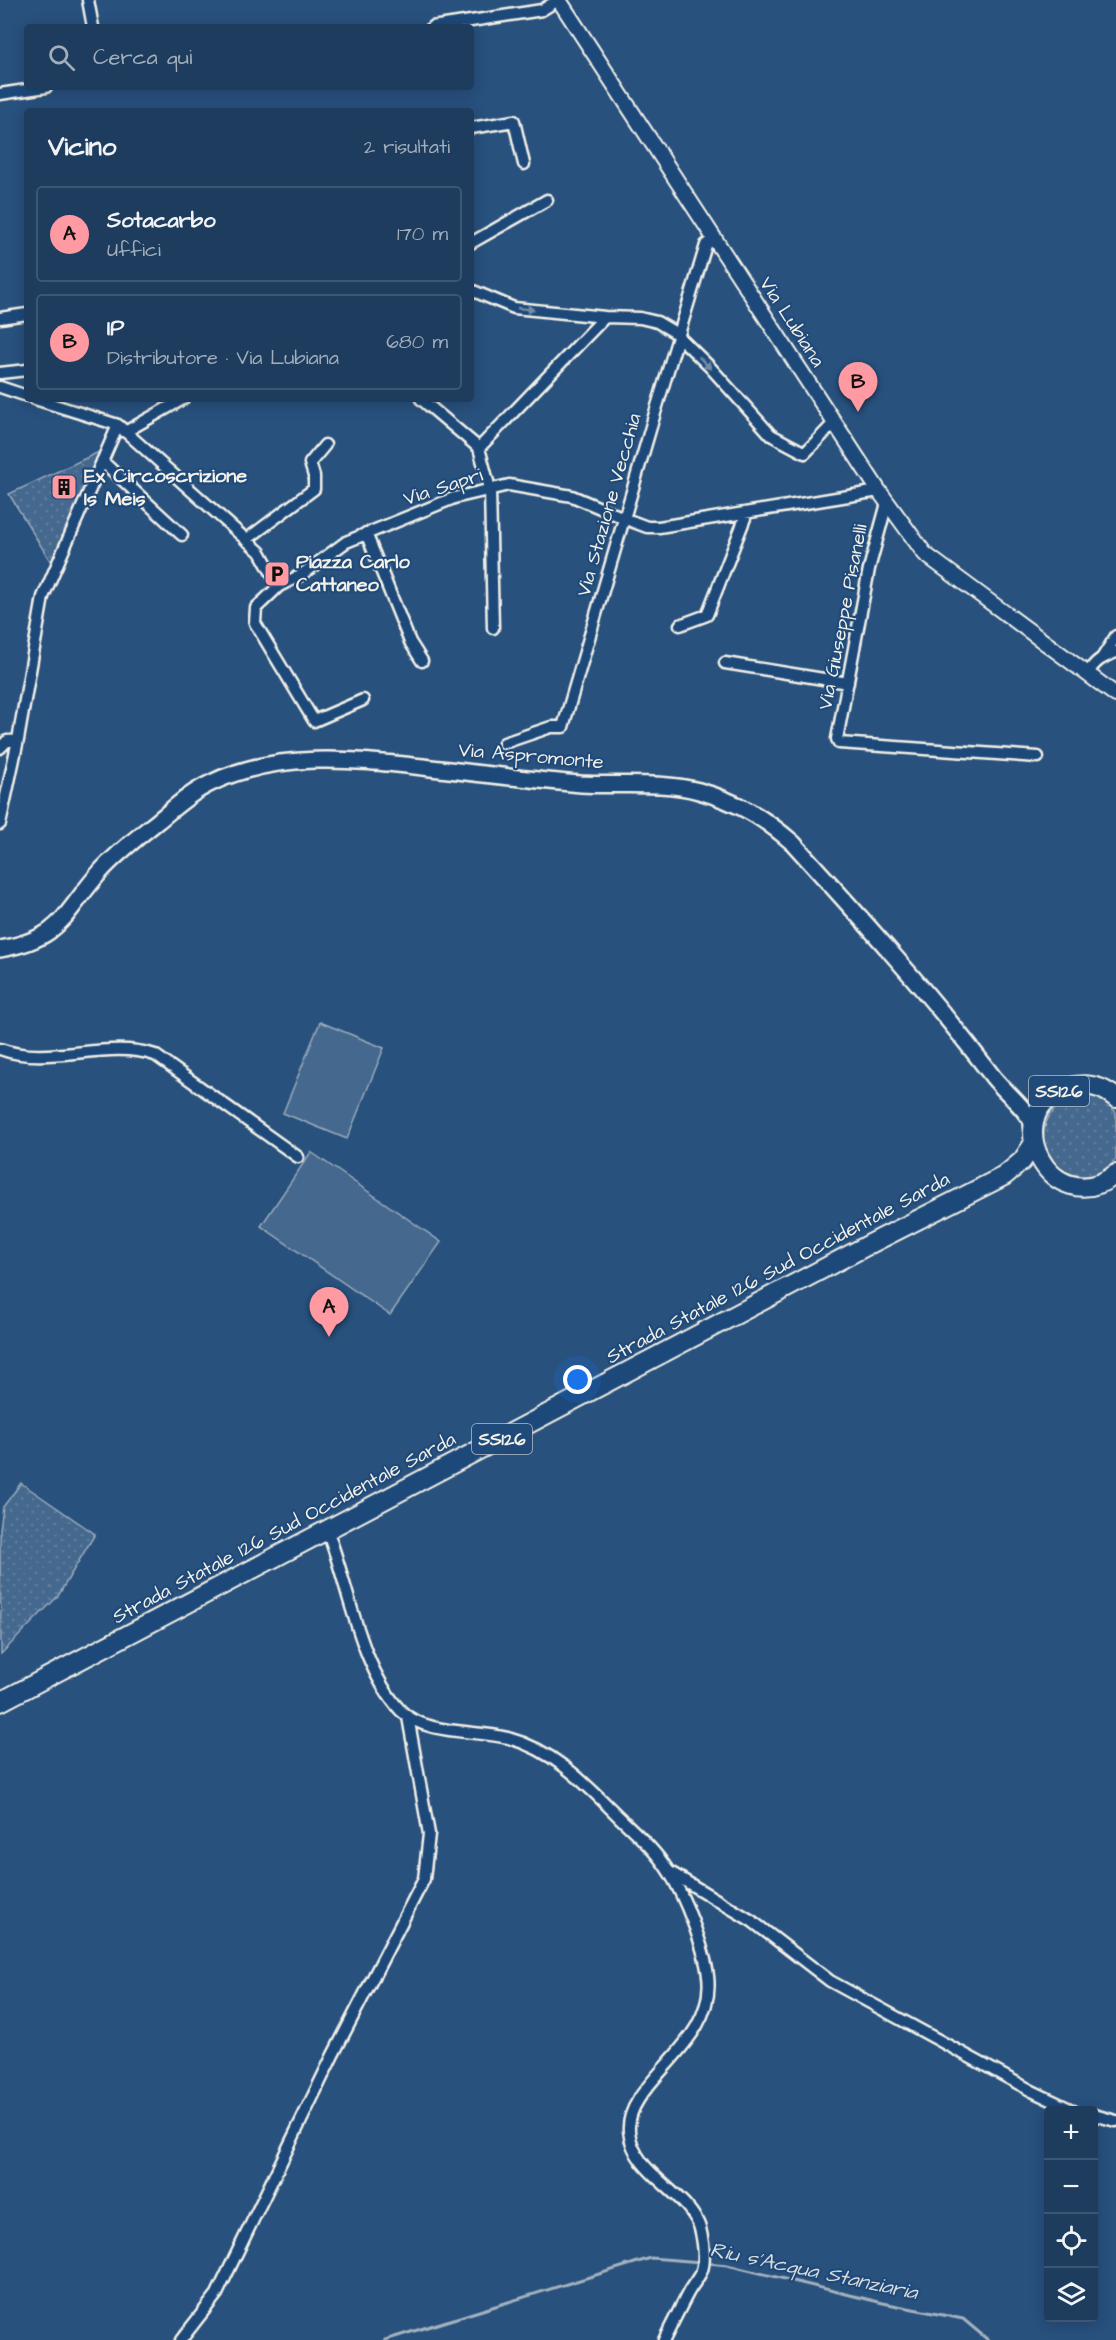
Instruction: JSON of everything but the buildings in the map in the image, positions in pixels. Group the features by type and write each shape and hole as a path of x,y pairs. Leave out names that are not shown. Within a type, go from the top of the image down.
{"main road":[{"name":"Via Aspromonte","path":"0,949 25,945 46,935 58,926 102,870 192,794 209,784 252,768 311,760 351,760 582,784 654,786 695,790 730,800 766,820 793,843 950,1019 999,1084 1030,1116 1034,1134"},
{"name":"Via Aspromonte","path":"999,1084 1019,1099 1029,1101 1058,1092"},
{"name":"SS126","path":"1004,1176 1022,1161 1034,1134 1042,1106 1058,1092 1073,1086 1089,1086 1105,1090 1116,1098"},
{"path":"1034,1134 1037,1156 1045,1168 1063,1182 1078,1186 1101,1183 1116,1174"},
{"name":"SS126","path":"1004,1176 1045,1168"},
{"name":"Strada Statale 126 Sud Occidentale Sarda","path":"0,1702 1004,1176"}],"street":[{"path":"88,0 92,24"},
{"path":"451,24 542,10 558,0"},
{"name":"Via Lubiana","path":"558,0 879,491 925,554 1116,694"},
{"path":"0,94 26,90"},
{"path":"474,128 514,121 524,164"},
{"path":"474,241 547,200"},
{"name":"Via Stazione Vecchia","path":"504,743 551,728 563,727 654,413 706,245 714,238"},
{"path":"474,295 514,308 640,318 657,322 679,338 710,368 771,435 805,453 834,423"},
{"path":"0,318 24,314"},
{"path":"478,448 605,317"},
{"path":"24,370 2,372 3,388 24,395"},
{"path":"44,402 122,428 260,552 279,586 256,608 255,623 314,721 363,700"},
{"path":"0,824 18,740 43,597 102,461 122,428 177,402"},
{"path":"425,402 478,448 490,489 493,628"},
{"path":"246,540 314,489 310,463 325,445"},
{"path":"102,461 182,535"},
{"name":"Via Sapri","path":"279,586 301,575 346,542 366,533 454,498 509,485 572,496 647,527 659,527 879,491"},
{"name":"Via Giuseppe Pisanelli","path":"887,503 869,569 837,739 839,743 1038,757"},
{"path":"680,625 707,615 747,513"},
{"path":"366,533 410,642 422,661"},
{"path":"1088,674 1116,636"},
{"path":"1101,658 1116,652"},
{"path":"725,663 848,683"},
{"path":"0,748 7,741 18,740"},
{"path":"0,1049 11,1053 47,1054 139,1050 155,1055 298,1157"},
{"path":"327,1530 359,1634 389,1694 408,1717 422,1724 443,1729 508,1738 554,1759 576,1774 648,1844 669,1872 694,1925 708,1976 707,2006 696,2030 643,2093 629,2117 629,2132 640,2160 679,2199 699,2224 704,2256 702,2270 664,2340"},
{"path":"181,2340 218,2294 333,2055 424,1879 429,1834 408,1717"},
{"path":"669,1872 752,1921 830,1981 1064,2106"},
{"path":"1098,2116 1116,2121"}],"shaded area":[{"path":"101,451 52,564 9,494"},
{"path":"320,1022 384,1048 347,1139 283,1113"},
{"path":"1085,1095 1101,1099 1116,1112 1116,1159 1102,1172 1085,1176 1067,1173 1055,1165 1047,1153 1044,1138 1046,1123 1054,1110 1066,1100"},
{"path":"311,1152 441,1242 390,1315 261,1226"},
{"path":"21,1483 95,1534 58,1596 1,1654 0,1530 3,1507"}],"waterway":[{"name":"Riu s'Acqua Stanziaria","path":"385,2340 651,2258 701,2262"},
{"name":"Riu s'Acqua Stanziaria","path":"708,2263 727,2265 883,2303 963,2319 988,2340"}],"place":[{"name":"IP","path":"858,412"},
{"name":"Ex Circoscrizione Is Meis","path":"64,487"},
{"name":"Piazza Carlo Cattaneo","path":"277,574"},
{"name":"Sotacarbo","path":"329,1337"}]}
